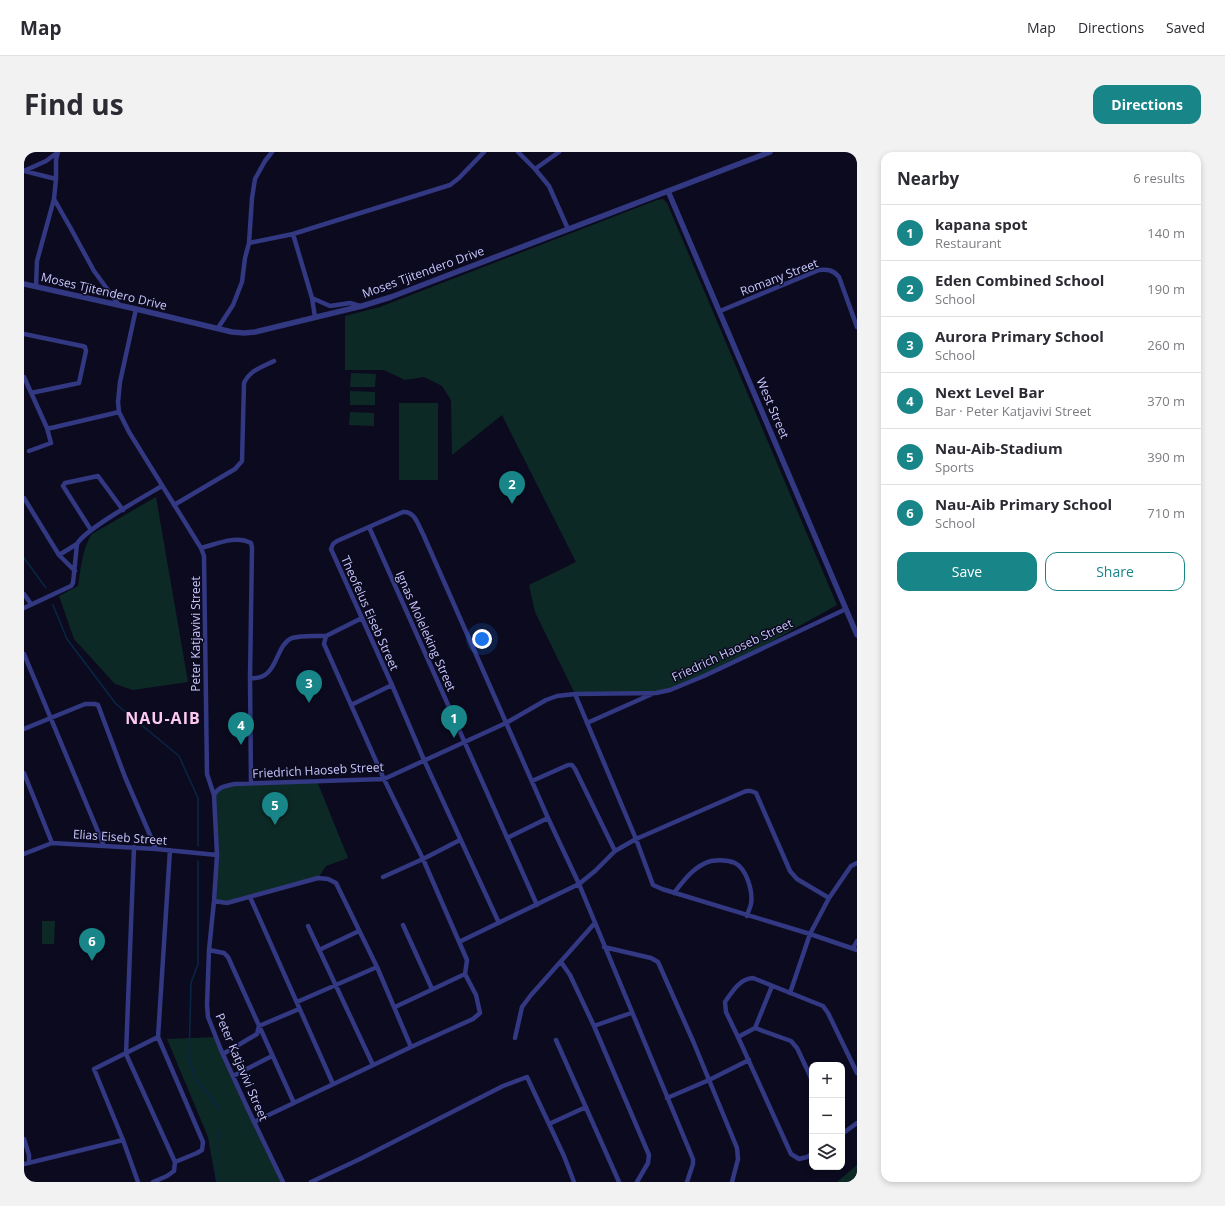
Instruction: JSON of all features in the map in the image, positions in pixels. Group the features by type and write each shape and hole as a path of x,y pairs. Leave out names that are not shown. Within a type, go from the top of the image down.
{"street":[{"path":"218,328 233,305 242,282 245,258 250,243 254,179 272,152"},
{"path":"250,243 293,234 450,185 459,178 484,152"},
{"path":"518,152 549,186 568,229"},
{"path":"535,169 558,152"},
{"name":"Moses Tjitendero Drive","path":"24,284 232,332 256,332 362,306 391,297 770,152"},
{"path":"24,171 58,153"},
{"path":"36,287 37,261 54,199 58,153"},
{"path":"24,171 56,179"},
{"name":"West Street","path":"668,191 857,635"},
{"path":"54,199 94,271 119,305"},
{"path":"293,234 312,298 315,317"},
{"name":"Romany Street","path":"720,311 819,270 828,270 832,271 839,277 857,327"},
{"path":"312,298 330,306 350,303 362,306"},
{"name":"Peter Katjavivi Street","path":"136,309 120,382 118,402 119,412 129,432 201,548 205,565 207,774 214,795 217,854 209,950 208,1017 223,1054 283,1182"},
{"path":"24,334 82,346 86,351 78,383 31,393"},
{"path":"174,505 241,464 244,383 247,377 254,370 274,361"},
{"path":"24,377 47,428 51,443 29,451"},
{"path":"47,428 119,412"},
{"path":"91,530 63,486 65,483 98,476 123,510"},
{"path":"24,608 70,586 73,583 79,540 91,530 162,486"},
{"path":"24,498 59,555 75,571"},
{"name":"Theofelus Eiseb Street","path":"499,923 424,760 331,549 333,544 403,512 410,512 413,514 506,723"},
{"name":"Ignas Moleleking Street","path":"369,528 537,905"},
{"path":"201,548 237,539 245,540 251,543 251,784"},
{"path":"59,555 78,544"},
{"path":"24,594 31,604"},
{"name":"Friedrich Haoseb Street","path":"214,795 221,787 235,784 384,779 506,723 546,700 557,696 575,694 656,693 670,690 704,676 846,609"},
{"path":"250,678 262,676 271,670 284,644 292,638 326,636 362,618"},
{"path":"254,1122 473,1019 480,1013 476,995 465,974 467,960 324,644 326,636"},
{"path":"24,654 104,846"},
{"path":"351,705 392,685"},
{"path":"587,723 656,693"},
{"path":"575,694 636,839 653,885 674,893 855,949 857,941"},
{"path":"24,729 85,704 94,704 98,706 125,777 156,849"},
{"path":"506,723 579,884 666,1098 693,1159 693,1164 687,1182"},
{"path":"532,781 568,765 572,765 615,851"},
{"path":"24,773 52,843"},
{"path":"459,942 579,884 595,871 615,851 636,839 746,791 756,793 790,871 797,879 829,898"},
{"path":"507,838 548,818"},
{"path":"383,877 423,860 460,840"},
{"name":"Elias Eiseb Street","path":"24,854 52,843 217,854"},
{"path":"134,848 126,1054 175,1162 174,1171 153,1182"},
{"path":"170,850 158,1037 202,1142 202,1150 175,1162"},
{"path":"674,893 686,876 704,864 724,860 736,863 744,872 751,889 751,903 747,916"},
{"path":"790,993 810,934 829,898 851,866 857,863"},
{"path":"214,902 227,903 318,878 328,879 336,883 377,967 412,1047"},
{"path":"250,897 333,1084"},
{"path":"515,1038 522,1007 594,924"},
{"path":"403,925 432,989"},
{"path":"308,926 373,1065"},
{"path":"319,950 359,931"},
{"path":"604,947 651,958 658,962 739,1153 732,1182"},
{"path":"209,950 224,953 228,957 294,1104"},
{"path":"561,962 570,975 594,1026 649,1155 648,1163 637,1182"},
{"path":"297,1002 377,967"},
{"path":"395,1007 465,974"},
{"path":"809,1156 798,1159 791,1154 726,1012 725,1002 742,981 747,978 753,978 823,1006 828,1013 857,1073"},
{"path":"738,1037 755,1028 772,986"},
{"path":"259,1026 300,1009"},
{"path":"594,1026 631,1013"},
{"path":"223,1054 257,1034 259,1026"},
{"path":"755,1028 791,1041 797,1048 809,1074"},
{"path":"138,1182 123,1140 94,1069 158,1037"},
{"path":"556,1040 619,1182"},
{"path":"233,1076 272,1056"},
{"path":"666,1098 709,1080 749,1060"},
{"path":"311,1182 360,1159 503,1086 528,1077 564,1156 572,1182"},
{"path":"549,1124 586,1107"},
{"path":"845,1132 857,1123"},
{"path":"24,1139 29,1154 26,1164"},
{"path":"26,1164 123,1140"}],"green space":[{"path":"663,199 667,203 837,605 751,653 670,690 656,693 575,694 535,612 529,585 576,562 502,415 452,455 451,400 442,386 424,377 405,380 384,370 345,370 345,316 380,307 657,200"},
{"path":"351,373 376,374 375,387 350,387"},
{"path":"350,391 375,392 375,405 350,405"},
{"path":"399,403 438,403 438,480 399,480"},
{"path":"350,412 374,413 374,426 349,425"},
{"path":"156,497 188,682 133,690 115,684 74,639 59,596 78,586 84,552 92,534"},
{"path":"317,781 348,858 326,866 318,878 227,903 214,901 217,855 214,795 221,787"},
{"path":"42,921 55,921 54,944 42,944"},
{"path":"216,1037 283,1182 216,1182 208,1137 167,1039"},
{"path":"857,1165 857,1182 837,1182"}],"waterway":[{"path":"24,558 46,588"},
{"path":"53,605 67,639 116,704 179,756 198,798 198,846"},
{"path":"198,861 198,964 191,983 189,1058 194,1076 219,1109"},
{"path":"217,1182 218,1131"}],"place":[{"name":"Eden Combined School","path":"512,504"},
{"name":"Aurora Primary School","path":"309,703"},
{"name":"kapana spot","path":"454,738"},
{"name":"Next Level Bar","path":"241,745"},
{"name":"Nau-Aib-Stadium","path":"275,825"},
{"name":"Nau-Aib Primary School","path":"92,961"}],"district":[{"name":"NAU-AIB","path":"163,718"}]}
